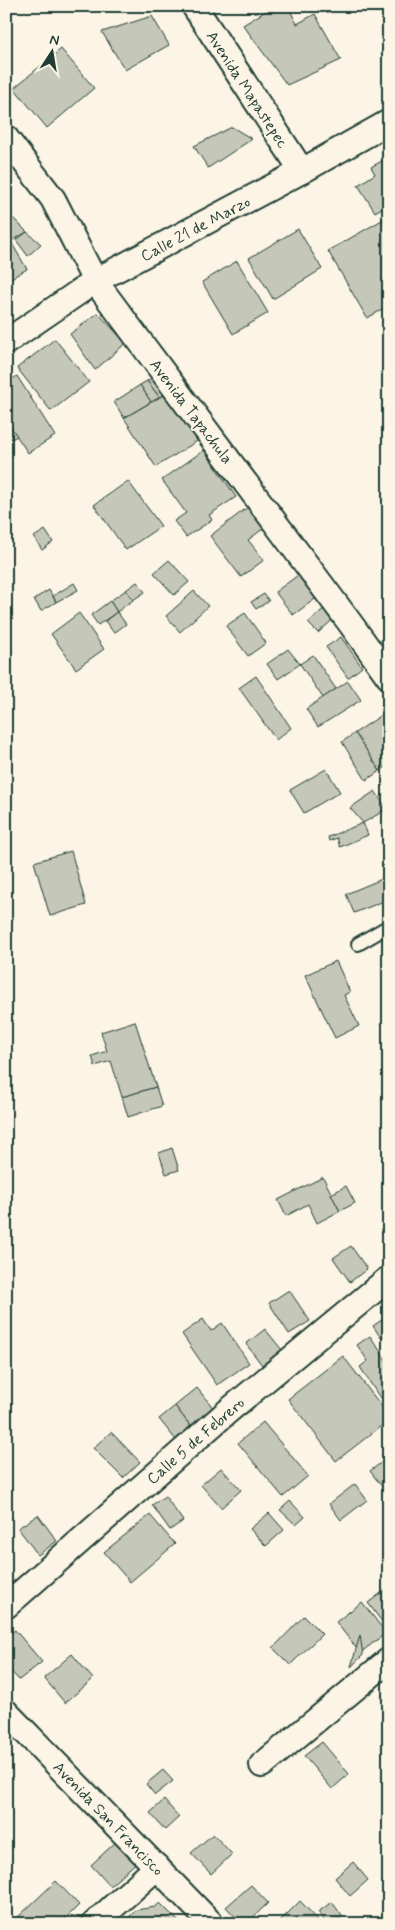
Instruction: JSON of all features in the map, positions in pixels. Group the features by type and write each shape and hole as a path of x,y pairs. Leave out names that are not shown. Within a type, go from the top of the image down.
{"street":[{"name":"Avenida Mapastepec","path":"194,6 302,171"},
{"name":"Calle 21 de Marzo","path":"6,342 95,281 302,171 389,122"},
{"name":"Avenida Tapachula","path":"6,138 53,199 95,281 389,677"},
{"name":"Calle 5 de Febrero","path":"6,1606 226,1412 389,1278"},
{"path":"262,1764 389,1660"},
{"name":"Avenida San Francisco","path":"6,1712 212,1924"},
{"path":"94,1924 157,1867"}],"lane":[{"path":"358,944 389,926"}],"building":[{"path":"274,6 288,6 297,24 315,14 341,60 287,85 243,25"},
{"path":"152,16 169,45 125,70 102,32"},
{"path":"61,49 94,88 47,128 14,88"},
{"path":"232,127 252,139 208,168 194,146"},
{"path":"389,157 389,204 375,212 358,185 375,174 371,167"},
{"path":"389,216 389,306 367,318 328,251"},
{"path":"13,218 27,232 6,244 6,221"},
{"path":"298,229 322,269 273,299 249,258"},
{"path":"27,232 41,244 28,256 16,240"},
{"path":"11,242 27,269 6,281 6,244"},
{"path":"237,261 268,313 233,334 202,282"},
{"path":"98,313 126,343 95,370 70,334"},
{"path":"55,339 89,382 51,411 17,368"},
{"path":"157,375 172,390 160,398 147,381"},
{"path":"17,376 55,436 28,453 6,420 6,383"},
{"path":"147,381 160,398 151,402 140,385"},
{"path":"140,385 151,402 124,418 114,402"},
{"path":"172,390 205,436 156,467 124,418"},
{"path":"6,420 17,436 6,442"},
{"path":"204,450 236,497 209,515 212,520 186,537 174,521 186,513 162,480"},
{"path":"128,481 161,526 126,550 94,505"},
{"path":"248,507 264,528 248,540 264,560 241,577 210,536"},
{"path":"45,530 53,542 42,550 34,537"},
{"path":"169,560 189,582 174,595 154,573"},
{"path":"305,570 322,594 293,615 275,592"},
{"path":"137,582 145,592 133,600 126,590"},
{"path":"74,583 78,590 56,602 53,596"},
{"path":"49,590 56,602 41,611 34,599"},
{"path":"126,590 133,600 117,612 110,601"},
{"path":"194,591 208,606 180,632 166,616"},
{"path":"264,594 269,601 256,609 251,602"},
{"path":"110,601 117,612 98,625 91,615"},
{"path":"330,603 339,614 318,633 308,623"},
{"path":"117,612 126,624 114,633 105,621"},
{"path":"79,613 104,649 76,669 51,634"},
{"path":"245,613 266,643 248,656 226,626"},
{"path":"341,637 362,667 348,678 326,647"},
{"path":"288,649 300,664 278,679 267,664"},
{"path":"313,655 336,689 323,698 300,664"},
{"path":"256,676 291,728 276,740 239,688"},
{"path":"348,681 361,700 318,727 306,709"},
{"path":"389,710 389,765 380,771 355,733"},
{"path":"355,733 380,771 366,780 342,742"},
{"path":"326,769 340,792 304,813 290,790"},
{"path":"375,791 387,809 363,823 350,808"},
{"path":"363,823 368,835 340,847 337,838 329,841 328,837"},
{"path":"71,851 86,905 50,916 34,862"},
{"path":"389,876 389,899 354,913 346,894"},
{"path":"336,961 350,992 344,995 359,1026 335,1038 305,975"},
{"path":"135,1021 156,1087 122,1097 111,1061 95,1066 92,1056 107,1051 101,1032"},
{"path":"156,1087 162,1106 128,1117 122,1097"},
{"path":"172,1148 179,1170 166,1174 159,1153"},
{"path":"323,1177 340,1211 317,1223 308,1204 286,1216 278,1200"},
{"path":"346,1186 355,1203 340,1211 331,1194"},
{"path":"351,1246 367,1269 350,1282 333,1258"},
{"path":"289,1290 310,1321 289,1334 269,1303"},
{"path":"389,1315 389,1333 381,1338 373,1326"},
{"path":"203,1319 211,1331 222,1323 249,1363 217,1385 182,1334"},
{"path":"265,1329 282,1350 262,1365 246,1344"},
{"path":"370,1336 389,1364 389,1392 380,1398 360,1367 368,1361 357,1345"},
{"path":"343,1356 389,1416 389,1420 336,1461 288,1399"},
{"path":"197,1388 215,1410 192,1428 175,1406"},
{"path":"175,1406 192,1428 176,1440 159,1419"},
{"path":"263,1422 308,1476 283,1497 238,1443"},
{"path":"111,1432 140,1462 123,1478 93,1448"},
{"path":"389,1457 389,1496 370,1471"},
{"path":"221,1468 241,1490 221,1508 201,1485"},
{"path":"355,1484 367,1500 341,1520 329,1504"},
{"path":"165,1496 183,1521 170,1530 152,1505"},
{"path":"290,1501 305,1517 296,1525 280,1510"},
{"path":"269,1513 284,1530 266,1546 250,1529"},
{"path":"38,1515 57,1541 38,1555 18,1528"},
{"path":"150,1515 175,1544 130,1582 104,1552"},
{"path":"389,1587 389,1631 368,1603"},
{"path":"362,1602 386,1633 360,1653 336,1622"},
{"path":"304,1616 322,1634 290,1665 273,1648"},
{"path":"15,1630 42,1662 19,1680 6,1666 6,1637"},
{"path":"360,1635 363,1655 351,1667"},
{"path":"72,1654 93,1679 65,1703 44,1678"},
{"path":"322,1742 349,1774 332,1789 304,1756"},
{"path":"163,1770 173,1781 155,1795 146,1784"},
{"path":"164,1800 179,1817 165,1830 150,1813"},
{"path":"213,1834 232,1854 211,1874 191,1853"},
{"path":"119,1839 139,1860 110,1886 91,1865"},
{"path":"353,1862 368,1880 350,1896 335,1878"},
{"path":"56,1881 79,1905 60,1924 47,1924 42,1918 36,1924 23,1924 17,1918"},
{"path":"251,1885 268,1903 246,1924 242,1924 226,1907"},
{"path":"300,1901 322,1924 276,1924 284,1917"},
{"path":"332,1902 342,1916 332,1924 327,1924 318,1912"},
{"path":"160,1903 181,1924 122,1924 136,1910 155,1907"}]}
